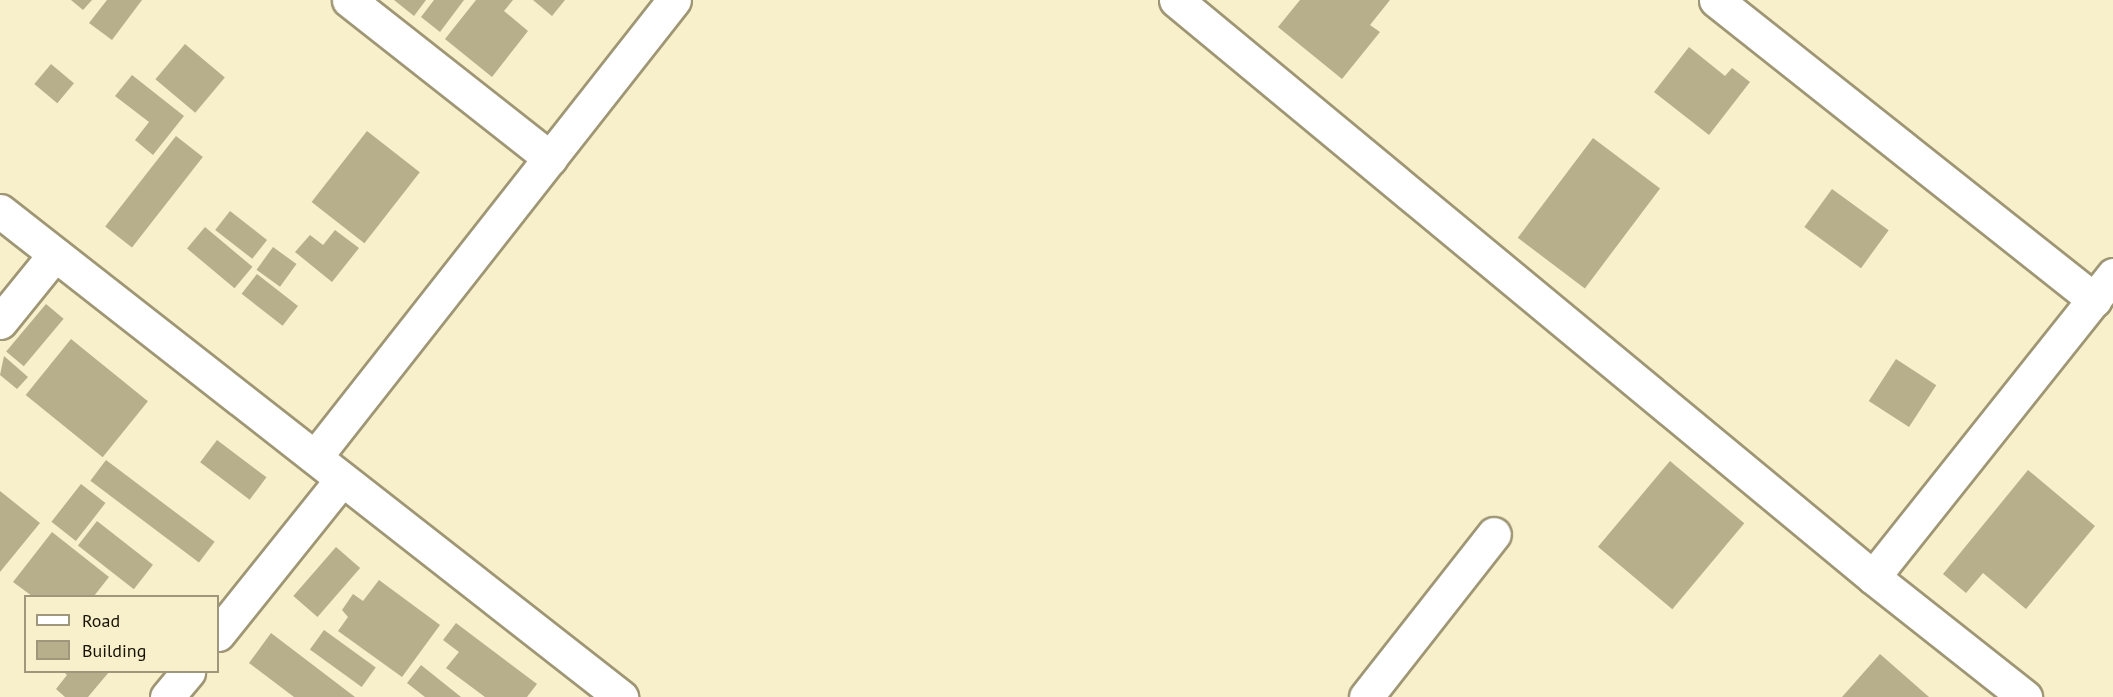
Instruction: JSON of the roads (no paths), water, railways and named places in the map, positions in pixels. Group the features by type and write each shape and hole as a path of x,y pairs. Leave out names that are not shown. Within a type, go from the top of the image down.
{"street":[{"path":"349,0 550,158"},
{"path":"315,457 674,0"},
{"path":"1176,0 1873,577 2025,697"},
{"path":"1716,0 2103,288 1873,577"},
{"path":"0,211 616,695"},
{"path":"0,322 55,254"},
{"path":"219,633 342,479"},
{"path":"1366,697 1494,534"},
{"path":"167,697 187,673"}]}
